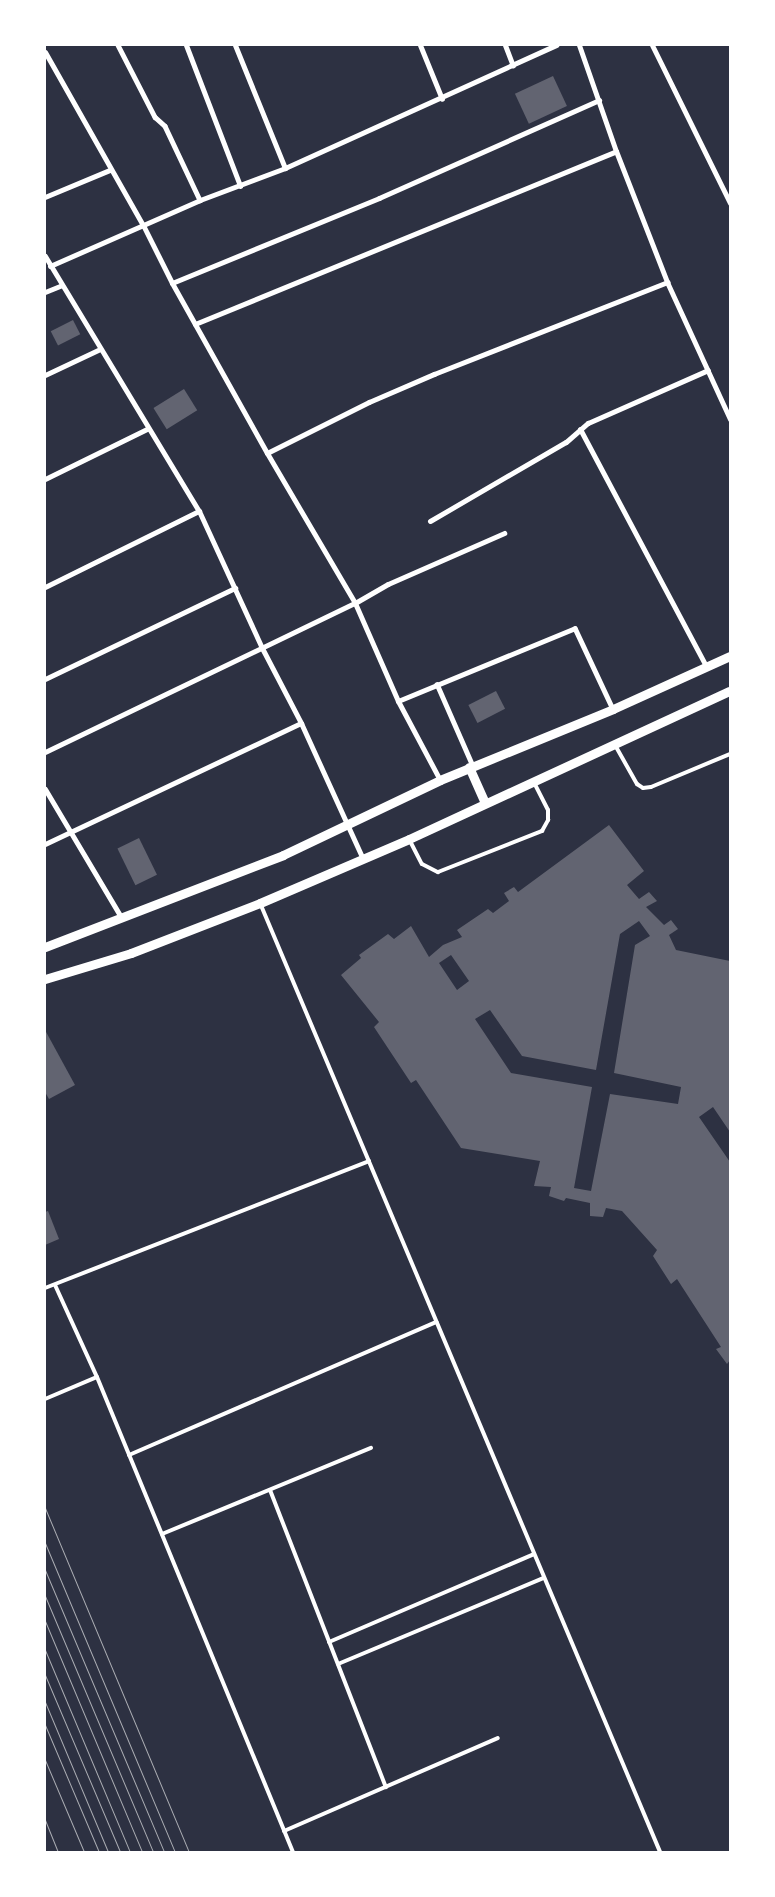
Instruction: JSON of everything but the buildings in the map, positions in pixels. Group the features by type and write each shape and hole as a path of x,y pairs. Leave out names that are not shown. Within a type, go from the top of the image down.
{"street":[{"path":"118,45 156,117 165,126 200,200"},
{"path":"186,45 240,186"},
{"path":"235,45 284,168"},
{"path":"420,45 442,98"},
{"path":"505,45 514,66"},
{"path":"50,266 200,200 284,168 514,66 556,45"},
{"path":"580,45 616,152 667,282 730,419"},
{"path":"652,45 730,203"},
{"path":"45,52 110,170 143,225 172,282 267,453 355,603 398,701 440,780"},
{"path":"172,282 388,194 600,100"},
{"path":"195,324 616,152"},
{"path":"45,197 110,170"},
{"path":"45,256 147,429 199,511 262,648 301,723 362,857"},
{"path":"267,453 369,402 434,374 667,282"},
{"path":"45,292 62,285"},
{"path":"45,375 100,349"},
{"path":"430,521 566,442 588,422 708,370"},
{"path":"45,479 147,429"},
{"path":"580,429 706,666"},
{"path":"45,587 199,511"},
{"path":"45,752 355,603 388,584 504,533"},
{"path":"45,679 234,588"},
{"path":"398,701 574,628 613,709"},
{"path":"45,947 266,862 440,780 613,709 730,656"},
{"path":"436,684 485,803"},
{"path":"45,979 131,953 260,903 362,857 409,839 730,691"},
{"path":"45,844 301,723"},
{"path":"45,789 122,918"}],"lane":[{"path":"615,745 637,784 642,788 651,787 730,754"},
{"path":"409,839 422,864 438,872 542,831 548,820 548,810 534,781"},
{"path":"260,903 660,1852"},
{"path":"45,1288 369,1161"},
{"path":"55,1285 130,1455 293,1852"},
{"path":"130,1455 437,1322"},
{"path":"45,1400 97,1378"},
{"path":"162,1534 371,1448"},
{"path":"270,1490 386,1787"},
{"path":"329,1642 534,1554"},
{"path":"338,1664 544,1578"},
{"path":"284,1831 498,1738"}],"tram line":[{"path":"45,1508 189,1852"},
{"path":"45,1543 175,1852"},
{"path":"45,1570 164,1852"},
{"path":"45,1596 153,1852"},
{"path":"45,1621 142,1852"},
{"path":"45,1650 130,1852"},
{"path":"45,1675 120,1852"},
{"path":"45,1702 108,1852"},
{"path":"45,1725 99,1852"},
{"path":"45,1760 84,1852"},
{"path":"45,1820 58,1852"}]}
